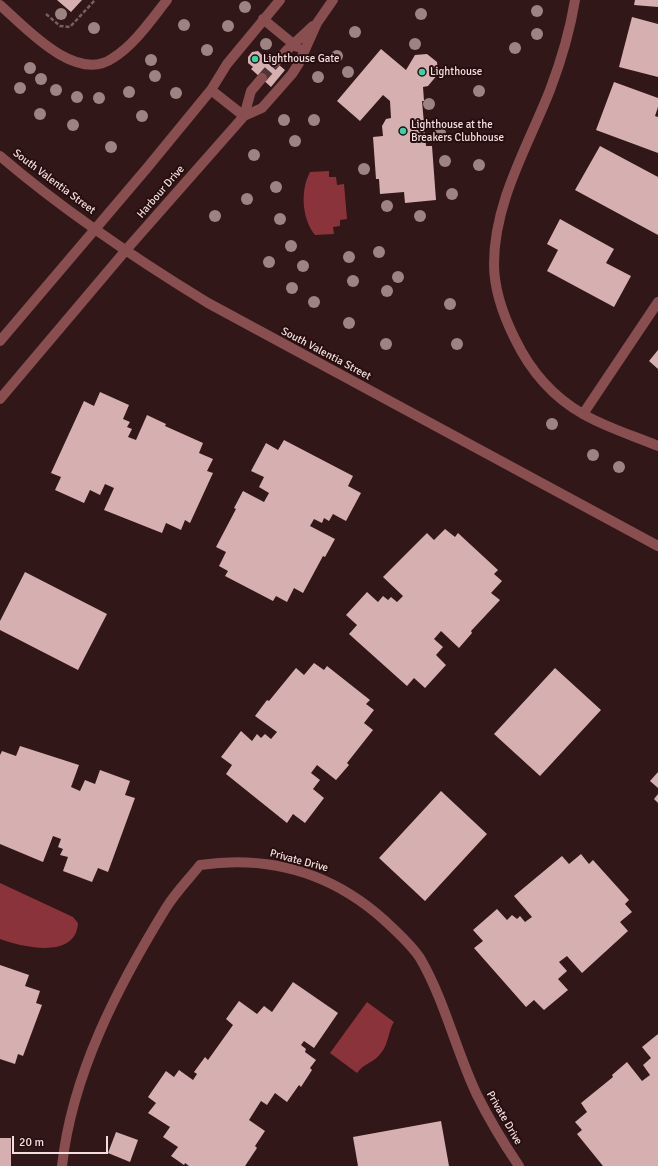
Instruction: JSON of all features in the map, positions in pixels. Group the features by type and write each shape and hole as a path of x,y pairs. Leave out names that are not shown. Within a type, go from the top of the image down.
{"street":[{"path":"0,5 59,54 77,64 92,66 107,62 122,51 167,0"},
{"path":"0,341 147,168 211,90 219,74 280,0"},
{"name":"Harbour Drive","path":"0,399 126,250 244,116 257,111 271,99 299,63 317,23 333,0"},
{"path":"575,0 569,32 550,90 502,208 497,228 494,265 503,309 510,328 526,359 542,382 583,414 658,446"},
{"path":"263,19 304,52"},
{"path":"276,62 317,23"},
{"path":"211,90 244,116 251,91 262,78"},
{"name":"South Valentia Street","path":"0,156 95,228 187,290 250,327 658,546"},
{"path":"583,414 658,302"},
{"name":"Private Drive","path":"62,1166 67,1125 89,1061 119,992 166,908 200,865 242,862 281,867 330,882 367,905 408,942 419,958 433,984 477,1094 518,1166"}],"path":[{"path":"44,13 60,26 70,27 95,0"}],"shaded area":[{"path":"329,171 329,177 336,177 337,185 344,184 347,219 340,220 340,226 333,227 334,234 315,235 307,221 305,213 305,188 310,172"},
{"path":"0,883 73,917 78,923 75,935 68,942 58,946 46,948 21,945 0,939"},
{"path":"367,1002 394,1022 384,1049 376,1059 362,1067 357,1073 330,1053"}],"building":[{"path":"57,0 82,0 71,12"},
{"path":"635,0 658,0 658,7 634,5"},
{"path":"632,17 658,24 658,77 619,67"},
{"name":"Lighthouse at the Breakers Clubhouse","path":"381,49 406,70 415,55 427,54 437,62 438,74 428,86 423,87 424,101 422,101 426,146 432,146 436,200 405,203 404,192 380,194 379,179 376,179 373,137 383,136 382,126 386,119 391,118 390,101 383,95 360,121 337,101"},
{"path":"258,51 262,55 265,53 285,70 271,87 251,69 253,67 248,63 248,57 252,52"},
{"path":"614,82 658,98 658,107 655,116 658,117 658,153 596,130"},
{"path":"600,146 658,177 658,235 575,190"},
{"path":"560,219 614,249 606,263 631,276 614,307 547,271 558,250 547,244"},
{"path":"658,350 658,369 649,361"},
{"path":"100,392 129,405 123,419 130,422 127,427 132,429 128,437 136,440 147,415 166,424 165,426 203,443 199,453 213,459 207,471 213,473 190,523 185,520 181,530 166,523 162,533 104,510 114,488 105,484 100,495 90,490 84,503 55,490 61,477 51,473 84,401 94,406"},
{"path":"284,440 353,476 348,486 361,493 346,521 333,514 329,521 324,518 322,523 314,519 310,526 335,539 325,557 323,556 303,593 294,588 287,602 276,596 273,601 225,576 228,571 219,566 226,552 216,547 236,509 234,508 243,491 264,502 269,493 259,487 264,477 251,471 266,443 278,450"},
{"path":"445,529 455,537 458,533 498,570 494,574 502,581 491,593 500,600 471,631 472,633 459,648 441,631 434,639 443,647 436,655 446,665 425,688 414,678 407,686 349,634 357,625 346,615 367,592 378,602 383,596 388,600 391,597 397,602 403,596 383,577 427,533 434,540"},
{"path":"25,572 107,614 78,670 0,630 0,621"},
{"path":"314,663 324,670 327,666 370,700 366,704 374,710 364,723 373,730 347,763 349,765 336,780 317,765 311,773 320,780 313,789 324,798 305,823 293,814 287,823 226,774 232,765 221,757 241,731 252,741 257,734 261,738 265,734 271,739 277,732 255,716 267,700 269,701 296,668 304,675"},
{"path":"555,668 601,710 540,776 494,734"},
{"path":"20,746 79,765 71,787 80,791 85,780 95,784 100,770 130,781 125,795 135,798 108,872 98,868 92,882 63,871 68,857 60,855 63,849 58,847 61,839 53,836 43,862 0,844 0,755 2,751 16,756"},
{"path":"658,772 658,788 650,781"},
{"path":"441,791 487,834 425,901 379,858"},
{"path":"658,794 658,803 654,799"},
{"path":"581,854 589,864 593,860 629,900 625,904 632,912 620,922 628,931 582,973 567,956 559,962 567,971 558,979 568,990 544,1010 534,1000 526,1007 474,948 483,941 473,930 497,909 507,920 512,915 517,919 520,916 525,922 532,917 514,896 562,856 569,864"},
{"path":"0,965 29,975 25,986 40,991 36,1003 42,1005 23,1056 18,1054 15,1064 0,1059"},
{"path":"293,982 338,1013 314,1048 304,1041 301,1045 306,1049 305,1052 316,1060 310,1068 312,1070 301,1087 299,1085 287,1102 275,1093 267,1105 261,1101 249,1120 265,1131 255,1146 257,1148 245,1166 189,1166 185,1163 184,1165 171,1156 178,1147 163,1137 170,1127 148,1113 156,1103 148,1097 166,1071 174,1077 179,1070 193,1080 197,1074 194,1072 205,1057 208,1060 233,1025 226,1019 239,1001 257,1014 264,1006 272,1012"},
{"path":"658,1034 658,1166 603,1166 577,1134 582,1130 575,1122 587,1112 581,1103 613,1077 612,1075 627,1062 642,1081 650,1075 643,1065 651,1058 642,1047"},
{"path":"441,1121 449,1166 358,1166 353,1137"},
{"path":"116,1132 138,1140 130,1162 108,1153"},
{"path":"0,1138 11,1138 11,1166 0,1166"}],"tunnel":[{"path":"262,78 276,62"}],"place":[{"name":"Lighthouse Gate","path":"255,59"},
{"name":"Lighthouse","path":"422,72"},
{"name":"Lighthouse at the Breakers Clubhouse","path":"403,131"}]}
